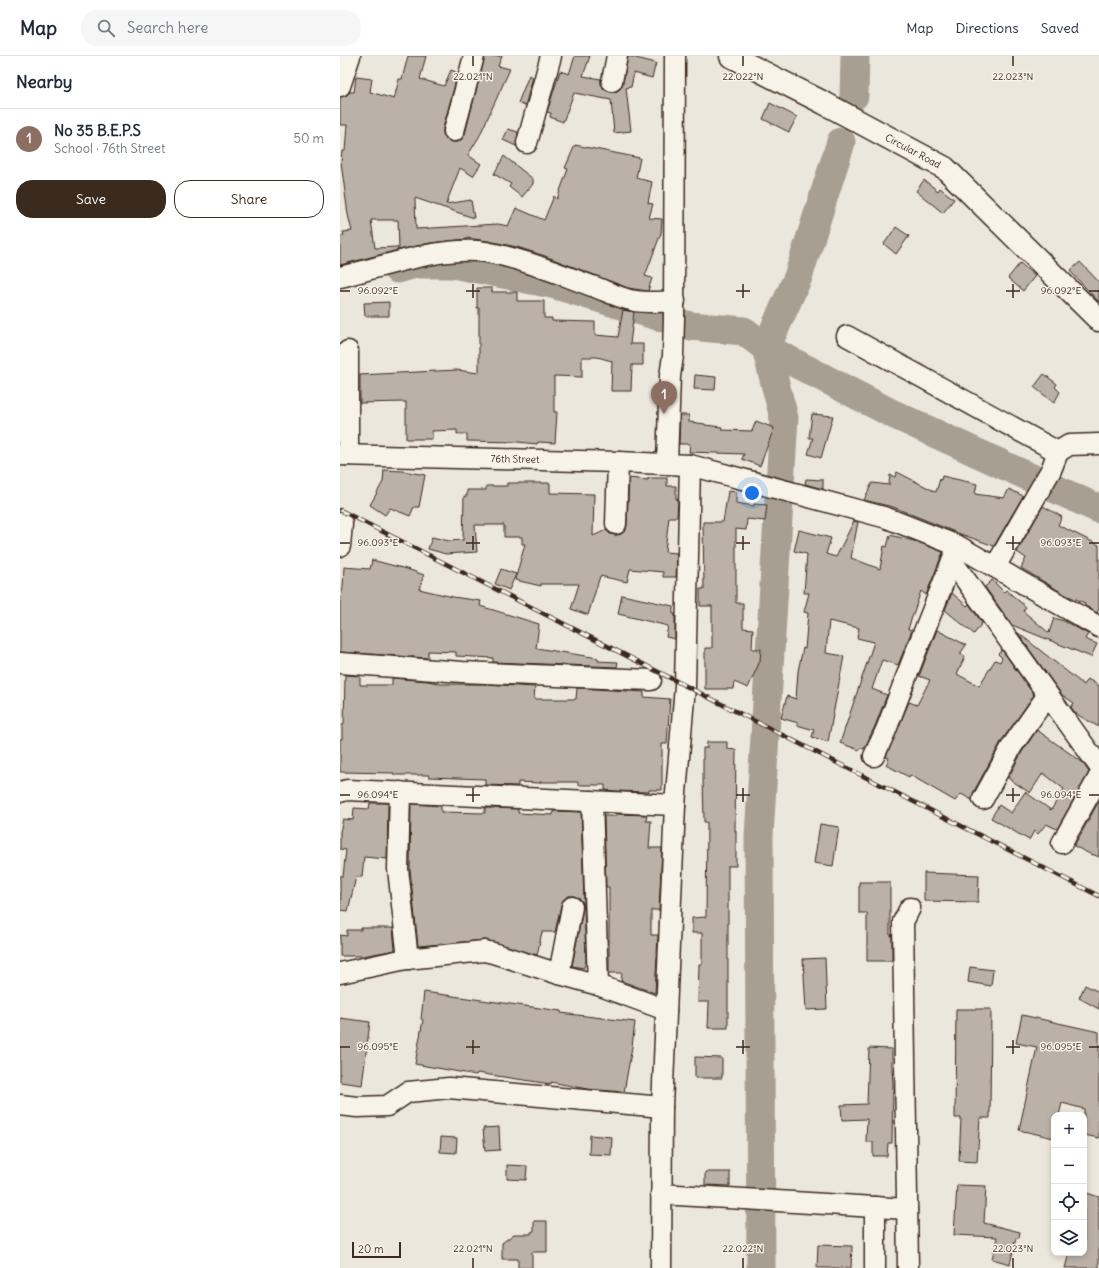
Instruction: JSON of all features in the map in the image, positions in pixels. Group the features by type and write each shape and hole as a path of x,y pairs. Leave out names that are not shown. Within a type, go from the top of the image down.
{"main road":[{"name":"Circular Road","path":"731,56 824,103 945,168 1099,320"}],"street":[{"path":"340,86 350,56"},
{"path":"454,131 474,56"},
{"path":"527,143 551,56"},
{"path":"612,81 617,56"},
{"path":"667,463 670,376 673,356 675,309 676,56"},
{"path":"340,277 428,255 456,252 484,252 512,258 545,268 634,301 662,302 675,309"},
{"path":"847,336 1054,461"},
{"path":"344,455 348,351"},
{"path":"995,567 1038,493 1054,461 1069,444 1099,444"},
{"name":"76th Street","path":"344,455 667,463 690,466 887,518 955,553 995,567 1099,627"},
{"path":"616,524 618,462"},
{"path":"661,1268 662,1107 675,805 685,686 690,466"},
{"path":"340,523 342,524 340,546"},
{"path":"955,553 1047,696 1099,766"},
{"path":"874,756 886,730 955,553"},
{"path":"340,664 462,672 651,680"},
{"path":"983,799 1012,746 1047,696"},
{"path":"1062,843 1099,777"},
{"path":"340,792 347,790 400,792 675,805"},
{"path":"400,792 398,869 408,959"},
{"path":"592,801 598,985"},
{"path":"559,974 572,907"},
{"path":"908,1268 903,922 910,908"},
{"path":"340,973 408,959 484,951 598,985 666,1010"},
{"path":"340,1105 358,1107 387,1106 408,1092 448,1088 662,1107"},
{"path":"661,1194 907,1209"},
{"path":"875,1207 875,1268"}],"building":[{"path":"408,56 426,56 420,79 444,86 451,70 458,73 443,128 443,134 446,139 451,142 457,142 462,139 465,134 485,56 502,56 498,66 510,69 479,137 468,155 481,164 473,176 460,168 446,204 471,200 474,218 415,198 416,229 498,224 508,226 516,208 544,220 554,196 557,199 568,169 565,168 575,145 640,158 636,178 652,182 648,203 653,204 649,218 662,219 661,233 645,276 652,278 648,291 628,288 545,256 517,247 488,241 467,238 430,243 399,250 398,220 371,220 375,248 397,247 398,250 340,265 340,236 344,236 343,232 352,231 348,215 341,162 342,151 345,151 347,125 340,125 340,97 347,95 350,92 354,92 356,77 372,79 370,92 394,99 399,79 402,79"},
{"path":"575,56 590,56 583,76 601,79 601,84 604,89 610,92 616,92 621,88 628,56 656,63 652,78 634,73 631,87 626,88 631,131 614,133 611,100 574,93 563,122 550,117 551,113 547,112 560,71 569,74"},
{"path":"529,75 533,77 525,106 518,103"},
{"path":"770,103 797,117 789,132 763,119"},
{"path":"508,129 518,132 516,146 503,140"},
{"path":"504,156 533,179 533,184 522,197 509,187 511,184 494,174"},
{"path":"924,180 938,191 940,188 954,199 943,213 916,191"},
{"path":"896,227 909,236 896,254 884,244"},
{"path":"1080,262 1099,282 1099,302 1070,271"},
{"path":"1020,263 1035,276 1023,291 1008,278"},
{"path":"477,288 492,288 492,292 517,292 517,301 544,301 544,318 552,318 552,321 595,322 595,335 618,337 623,310 634,312 630,344 643,344 643,365 632,365 631,391 611,391 612,361 597,357 582,357 582,377 554,376 554,412 557,412 555,443 538,442 537,444 467,441 467,434 457,434 457,430 432,431 432,439 406,439 406,402 360,403 360,375 456,370 479,373 479,308 477,308"},
{"path":"389,302 389,316 365,316 364,303"},
{"path":"1044,374 1057,384 1055,387 1060,392 1054,403 1034,387"},
{"path":"695,375 716,377 715,390 694,389"},
{"path":"812,414 833,416 821,458 808,454 813,438 809,438"},
{"path":"680,415 689,415 689,422 722,427 721,430 752,431 756,421 774,428 760,466 742,459 744,454 689,452 690,444 679,444"},
{"path":"384,470 403,471 425,475 419,507 414,507 410,516 390,508 385,515 370,505 383,482"},
{"path":"897,472 936,492 942,476 977,484 975,494 1004,498 1009,489 1023,496 994,546 893,507 864,500 872,483 889,485 890,475 895,477"},
{"path":"629,478 648,480 648,478 667,478 667,486 676,486 676,499 678,499 677,517 669,517 665,552 677,553 676,577 663,577 663,572 630,569 627,582 600,576 588,615 571,609 579,584 541,584 541,586 515,580 525,544 522,544 522,537 504,537 504,525 475,525 477,552 446,554 428,549 432,537 449,541 463,540 464,496 467,496 467,490 486,490 486,486 507,486 507,483 550,483 550,493 594,494 593,536 606,530 610,534 621,534 626,530 627,524"},
{"path":"806,479 823,480 823,489 805,484"},
{"path":"728,491 736,492 736,503 754,506 754,504 767,505 765,521 747,519 746,530 736,529 736,603 743,603 743,628 753,629 752,649 761,649 760,661 748,688 734,682 733,689 705,689 705,648 712,648 712,606 700,606 700,589 704,589 703,522 723,522"},
{"path":"1043,506 1062,517 1058,525 1099,545 1099,609 1097,613 1084,605 1085,603 1066,595 1021,568 1026,558 1017,552"},
{"path":"854,521 858,522 851,558 880,569 884,546 887,547 890,535 918,542 943,552 926,595 921,591 908,629 912,630 898,665 882,660 872,689 887,695 864,749 860,748 859,750 840,743 874,642 857,638 859,628 829,621 826,653 844,656 828,742 812,737 814,730 781,718 787,696 796,699 798,671 803,648 805,649 808,613 804,612 809,593 804,593 807,554 794,551 799,530 831,538 826,554 836,557"},
{"path":"372,560 424,575 419,589 453,597 481,601 480,606 539,624 536,648 598,658 598,661 618,662 617,667 493,662 493,658 456,656 456,652 428,651 428,658 340,652 340,603 343,587 344,567 370,569"},
{"path":"501,569 516,574 509,590 495,584"},
{"path":"992,580 1004,592 1006,590 1026,607 1023,611 1049,633 1054,618 1064,621 1088,634 1085,639 1097,644 1091,657 1012,625 985,587"},
{"path":"952,593 967,606 969,604 982,623 974,634 945,610"},
{"path":"622,595 673,606 673,614 675,614 675,639 666,637 668,626 618,614"},
{"path":"937,630 966,645 960,654 965,656 957,674 979,686 995,660 1000,662 1002,658 998,654 1002,650 1034,695 1002,740 973,793 972,800 961,794 955,801 910,775 909,777 886,765 889,758 886,757 909,702 917,705 930,680 919,676"},
{"path":"1017,632 1084,685 1088,679 1099,686 1099,727 1076,714 1071,707 1074,703 1062,695"},
{"path":"345,675 360,676 360,685 392,685 392,678 427,681 439,684 484,684 535,687 534,699 576,699 577,688 644,692 644,697 670,699 667,744 662,744 662,790 649,790 649,792 605,790 605,785 578,785 578,782 518,782 518,786 485,785 485,779 429,777 429,775 394,775 394,773 340,772 340,739 342,739 342,725 344,725"},
{"path":"1037,730 1082,762 1089,772 1057,829 1046,824 1038,834 1034,831 1029,840 991,818 999,805 1011,813 1025,792 1051,810 1064,789 1043,773 1030,793 1008,778 1022,752"},
{"path":"707,742 727,742 727,749 736,750 736,866 728,866 728,1028 708,1028 709,1002 698,1002 699,964 702,964 702,933 692,933 692,918 706,917 707,822 704,822 703,748 707,748"},
{"path":"1099,801 1099,857 1074,846"},
{"path":"370,803 388,803 387,859 364,857 362,877 356,877 348,911 340,910 340,876 343,876 346,850 340,849 340,832 343,819 353,820 354,808 369,809"},
{"path":"411,804 441,806 441,812 485,813 485,808 518,809 518,813 553,815 553,811 581,812 586,961 584,968 572,966 583,909 583,903 580,899 574,896 568,896 563,900 555,932 542,932 537,955 486,940 418,946 410,869"},
{"path":"616,814 647,815 646,821 651,821 649,848 662,848 659,910 651,910 651,935 658,935 655,993 621,981 622,973 609,973 609,887 606,887 604,816 616,816"},
{"path":"820,824 839,827 833,866 814,863"},
{"path":"924,873 979,875 978,902 924,901"},
{"path":"859,882 890,882 890,935 892,935 892,961 867,961 867,913 859,913"},
{"path":"361,928 393,928 395,950 363,956 340,956 340,935 347,936 347,930 361,930"},
{"path":"825,958 827,1009 806,1010 803,959"},
{"path":"970,967 993,970 991,986 968,982"},
{"path":"1085,985 1099,992 1099,1009 1079,998"},
{"path":"424,992 561,1011 561,1013 635,1022 624,1092 587,1089 551,1082 551,1084 477,1073 476,1075 415,1064 423,1020 421,1019"},
{"path":"956,1009 991,1009 990,1118 980,1118 977,1162 959,1161 961,1118 955,1118"},
{"path":"1022,1015 1099,1032 1099,1138 1087,1136 1087,1112 1084,1112 1084,1109 1062,1103 1060,1112 1051,1112 1051,1137 1019,1130 1037,1047 1016,1043"},
{"path":"340,1018 370,1022 362,1085 340,1082"},
{"path":"869,1048 892,1049 892,1143 888,1143 887,1156 873,1156 873,1142 866,1142 867,1119 842,1120 841,1105 867,1104"},
{"path":"695,1057 722,1058 722,1078 695,1078"},
{"path":"499,1127 500,1150 485,1151 483,1128"},
{"path":"590,1135 612,1137 611,1155 589,1154"},
{"path":"441,1137 457,1138 456,1153 440,1152"},
{"path":"507,1165 527,1166 526,1180 507,1179"},
{"path":"705,1172 730,1172 730,1186 705,1185"},
{"path":"957,1185 986,1186 984,1223 1020,1232 1019,1238 1016,1238 1010,1264 992,1259 997,1237 954,1235"},
{"path":"1087,1193 1099,1197 1099,1268 1065,1268 1068,1256 1087,1256"},
{"path":"534,1221 547,1221 547,1252 532,1252 532,1268 518,1268 518,1259 502,1259 502,1243 514,1234 531,1234 531,1232 534,1231"},
{"path":"818,1245 852,1246 851,1268 817,1268"}],"waterway":[{"path":"854,96 855,56"},
{"path":"841,142 798,277 766,348 893,414 1099,509"},
{"path":"397,269 416,264 453,264 552,284 690,326 744,331 766,348 784,418 759,836 761,1268"}],"railway":[{"path":"340,510 1099,896"}],"place":[{"name":"No 35 B.E.P.S","path":"664,414"}]}
